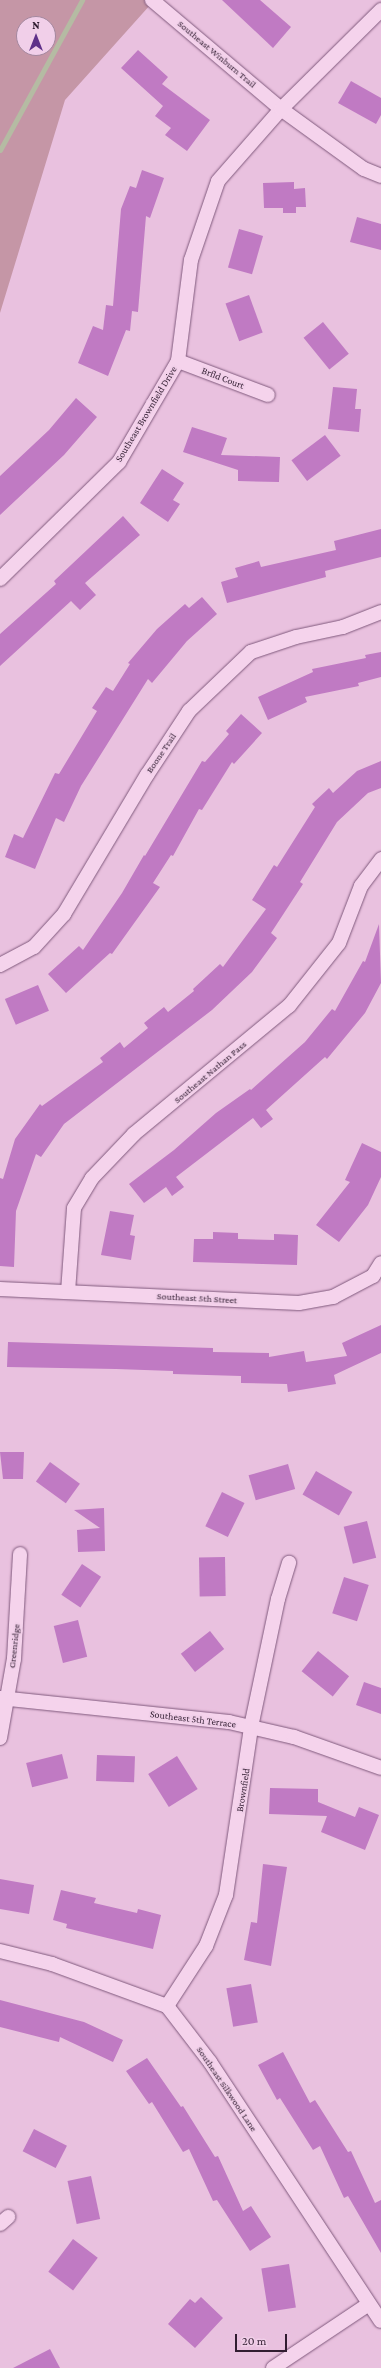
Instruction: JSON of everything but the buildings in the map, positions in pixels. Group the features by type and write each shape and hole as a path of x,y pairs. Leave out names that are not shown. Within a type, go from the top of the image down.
{"street":[{"name":"Southeast Winburn Trail","path":"152,0 281,108 364,168 381,176"},
{"path":"281,108 381,10"},
{"name":"Southeast Brownfield Drive","path":"0,579 119,462 178,361 191,260 218,181 281,108"},
{"name":"Brfld Court","path":"178,361 268,395"},
{"name":"Boone Trail","path":"0,965 34,947 64,914 147,774 189,711 251,652 296,636 343,627 381,612"},
{"name":"Southeast Nathan Pass","path":"68,1292 74,1208 92,1178 134,1134 289,1006 339,943 361,886 381,859"},
{"name":"Southeast 5th Street","path":"0,1289 299,1302 333,1297 373,1276 381,1263"},
{"name":"Greenridge","path":"0,1738 3,1699 14,1659 20,1554"},
{"name":"Brownfield","path":"167,2006 206,1946 226,1895 251,1727 278,1599 288,1563"},
{"name":"Southeast 5th Terrace","path":"3,1699 166,1715 251,1727 294,1737 381,1768"},
{"path":"0,1951 52,1964 167,2006"},
{"name":"Southeast Silkwood Lane","path":"167,2006 210,2062 381,2321"},
{"path":"273,2368 369,2304"}],"shaded area":[{"path":"0,0 145,0 151,4 65,100 0,313"}],"waterway":[{"path":"0,150 82,0"}]}
